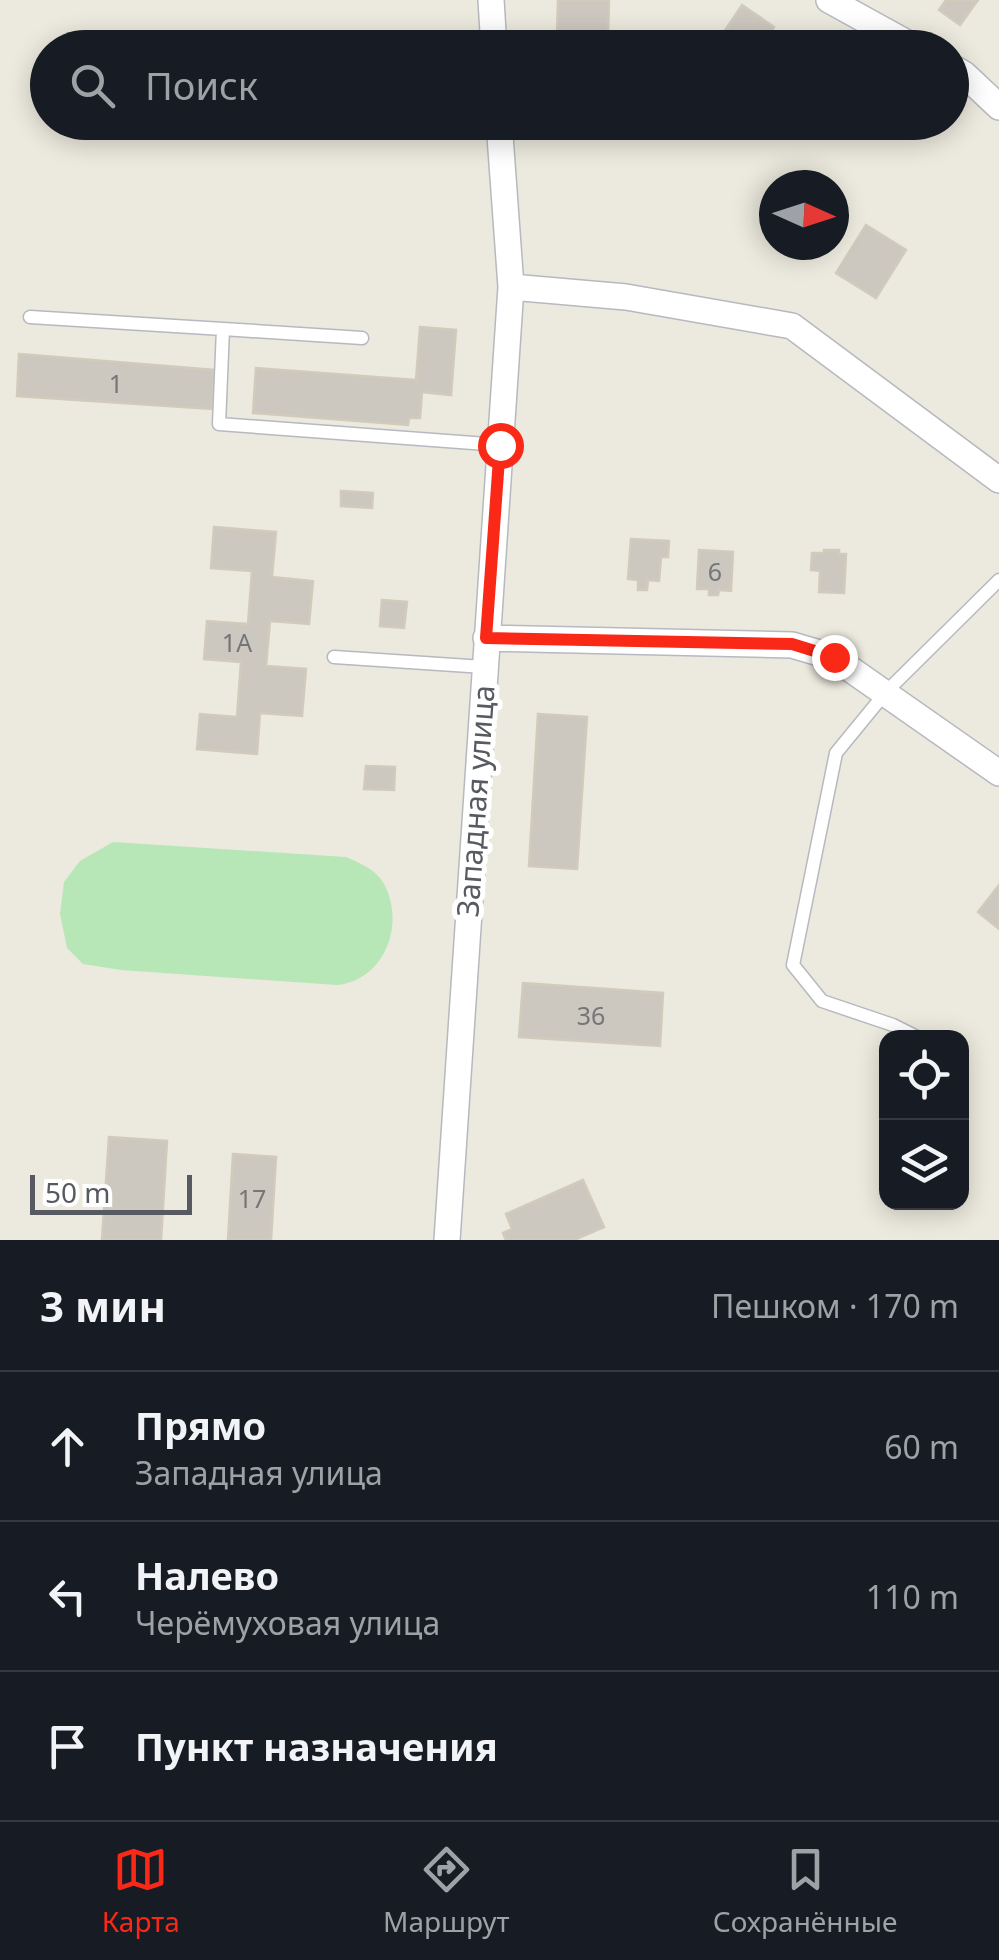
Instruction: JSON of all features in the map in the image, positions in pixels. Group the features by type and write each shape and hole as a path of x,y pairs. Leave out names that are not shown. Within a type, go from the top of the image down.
{"street":[{"path":"492,0 493,30"},
{"path":"829,0 883,30"},
{"path":"969,79 999,107"},
{"name":"Западная улица","path":"447,1240 511,286 500,140"},
{"path":"511,286 626,297 792,326 999,480"},
{"path":"486,638 792,644 834,657 999,773"}],"lane":[{"path":"30,317 362,338"},
{"path":"223,329 219,424 500,445"},
{"path":"904,1030 822,1001 793,965 836,753 886,692 999,580"},
{"path":"334,657 484,667"}],"green space":[{"path":"113,842 346,857 372,871 384,884 393,916 386,948 367,973 337,985 83,964 67,948 60,914 64,882 80,861"}],"building":[{"path":"558,0 609,0 608,30 557,30"},
{"path":"946,0 978,0 960,25 939,10"},
{"path":"742,5 774,27 772,30 725,30"},
{"path":"866,225 906,250 876,298 836,273 844,260 849,260 849,252"},
{"path":"420,327 456,330 451,395 422,392 420,418 409,418 408,425 253,413 256,368 416,380"},
{"path":"19,354 214,370 212,409 17,396"},
{"path":"341,491 373,493 372,508 341,506"},
{"path":"214,527 276,532 272,577 313,581 309,624 270,621 266,666 306,669 302,716 260,713 257,754 197,749 200,714 237,717 241,662 204,659 207,621 248,624 252,571 211,568"},
{"path":"631,539 669,541 668,557 661,557 659,581 648,580 647,590 638,590 638,580 628,579"},
{"path":"699,550 733,552 731,591 719,590 718,595 709,595 709,589 697,589"},
{"path":"824,550 846,554 844,593 819,592 820,571 811,570 812,553"},
{"path":"382,600 407,602 404,628 380,626"},
{"path":"538,714 587,717 577,869 529,866"},
{"path":"366,766 395,767 394,790 364,789"},
{"path":"999,885 999,929 978,912"},
{"path":"523,983 663,993 660,1046 519,1037"},
{"path":"109,1137 167,1141 161,1240 102,1240"},
{"path":"233,1154 276,1157 271,1240 228,1240"},
{"path":"583,1180 604,1227 574,1240 506,1240 503,1233 512,1229 506,1214"}],"route":[{"path":"500,445 486,638 792,644 834,657"}]}
